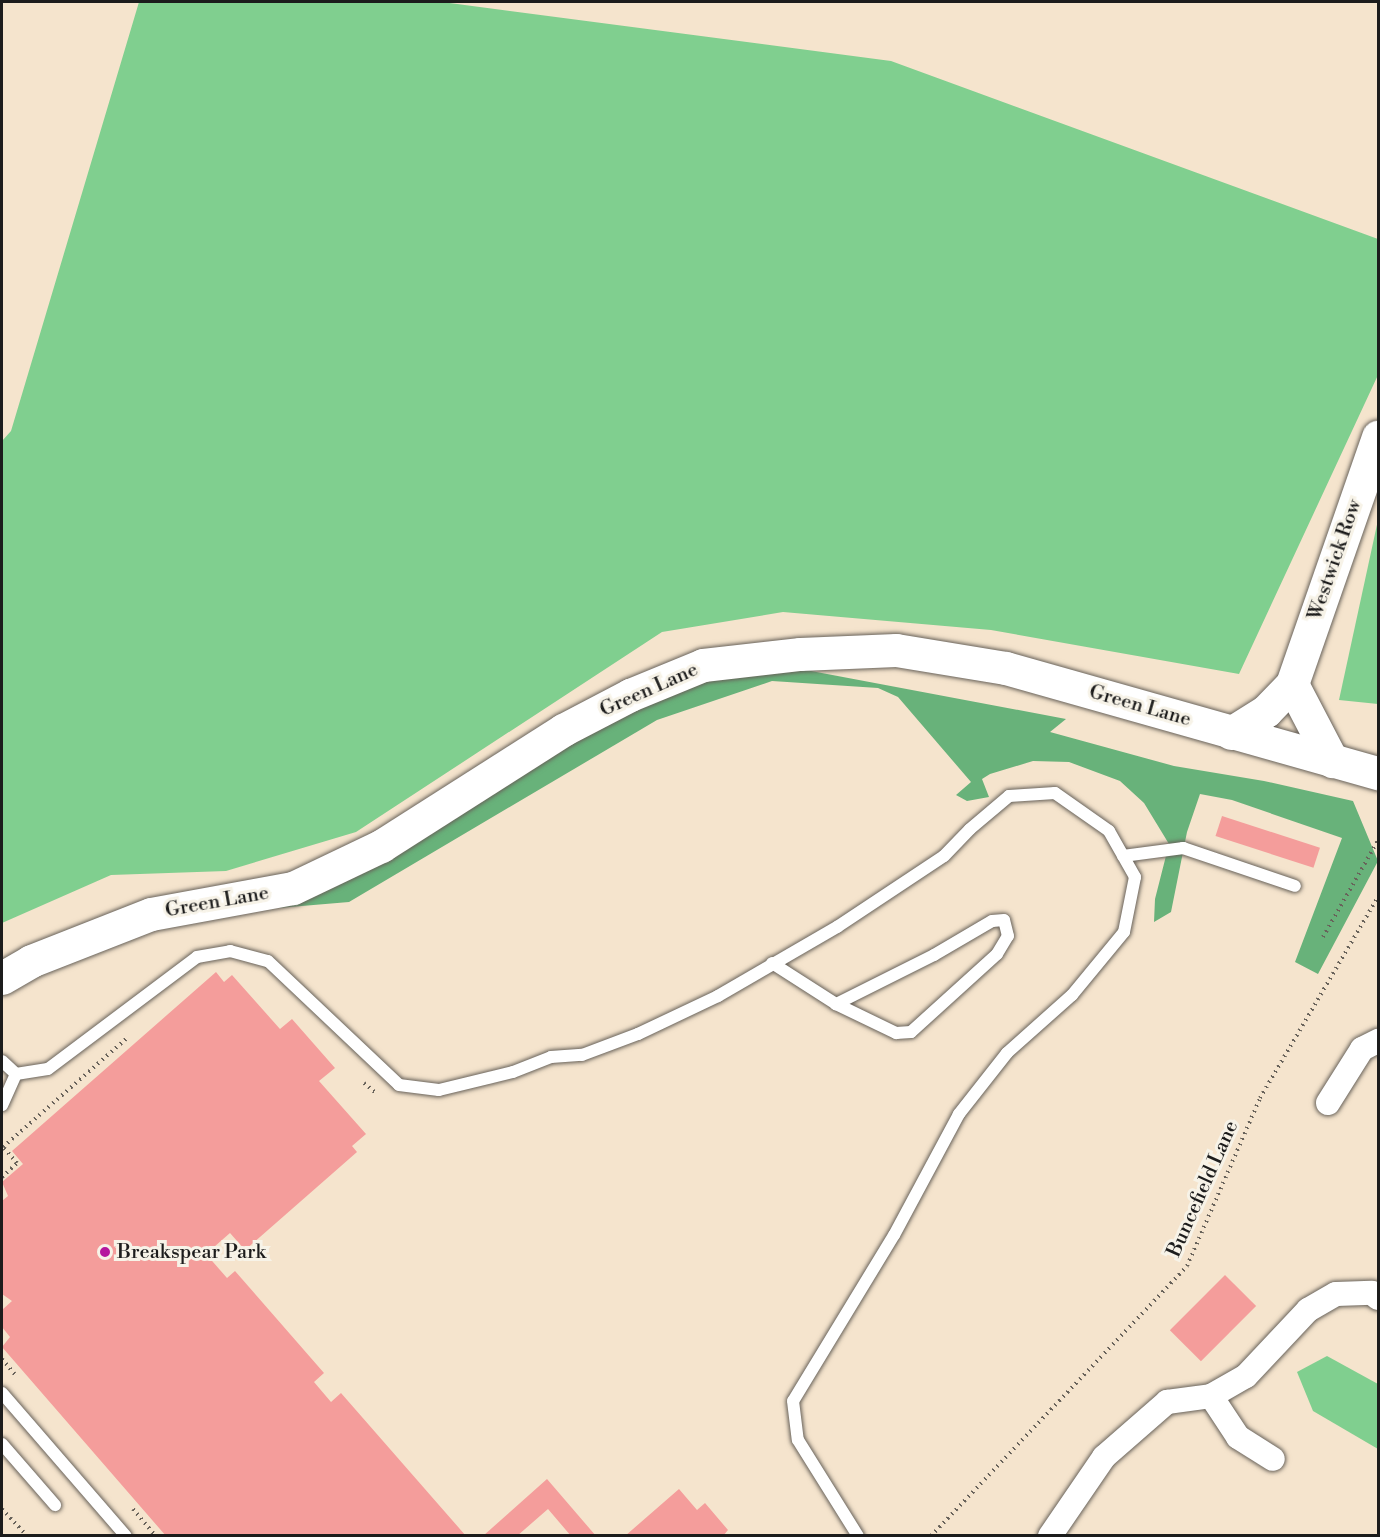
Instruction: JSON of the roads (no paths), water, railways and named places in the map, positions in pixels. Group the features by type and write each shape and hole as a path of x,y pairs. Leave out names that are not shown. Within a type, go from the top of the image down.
{"street":[{"name":"Westwick Row","path":"1231,733 1266,711 1292,684 1378,437"},
{"name":"Green Lane","path":"2,978 31,961 151,914 293,888 381,846 563,730 630,695 703,665 800,654 896,650 1006,668 1378,773"},
{"path":"1292,684 1332,761"},
{"path":"1328,1103 1362,1048 1378,1041"},
{"path":"1050,1536 1112,1450 1167,1402 1211,1396 1246,1376 1308,1311 1336,1294 1372,1293 1378,1298"},
{"path":"1211,1396 1238,1437 1273,1459"}],"lane":[{"path":"16,1074 48,1069 197,957 230,951 268,961 399,1085 439,1090 513,1071 551,1057 582,1055 638,1034 718,996 837,927 945,856 970,828 1009,796 1055,793 1109,831 1135,877 1124,932 1072,995 1007,1053 959,1114 894,1235 793,1401 798,1440 858,1536"},
{"path":"1123,856 1183,848 1294,886"},
{"path":"772,963 836,1004 896,1033 911,1032 996,954 1008,936 1004,920 992,921 934,955 836,1004"},
{"path":"2,1061 16,1074"},
{"path":"2,1105 16,1074"},
{"path":"2,1393 126,1536"},
{"path":"2,1444 55,1505"}],"place":[{"name":"Breakspear Park","path":"105,1252"}]}
